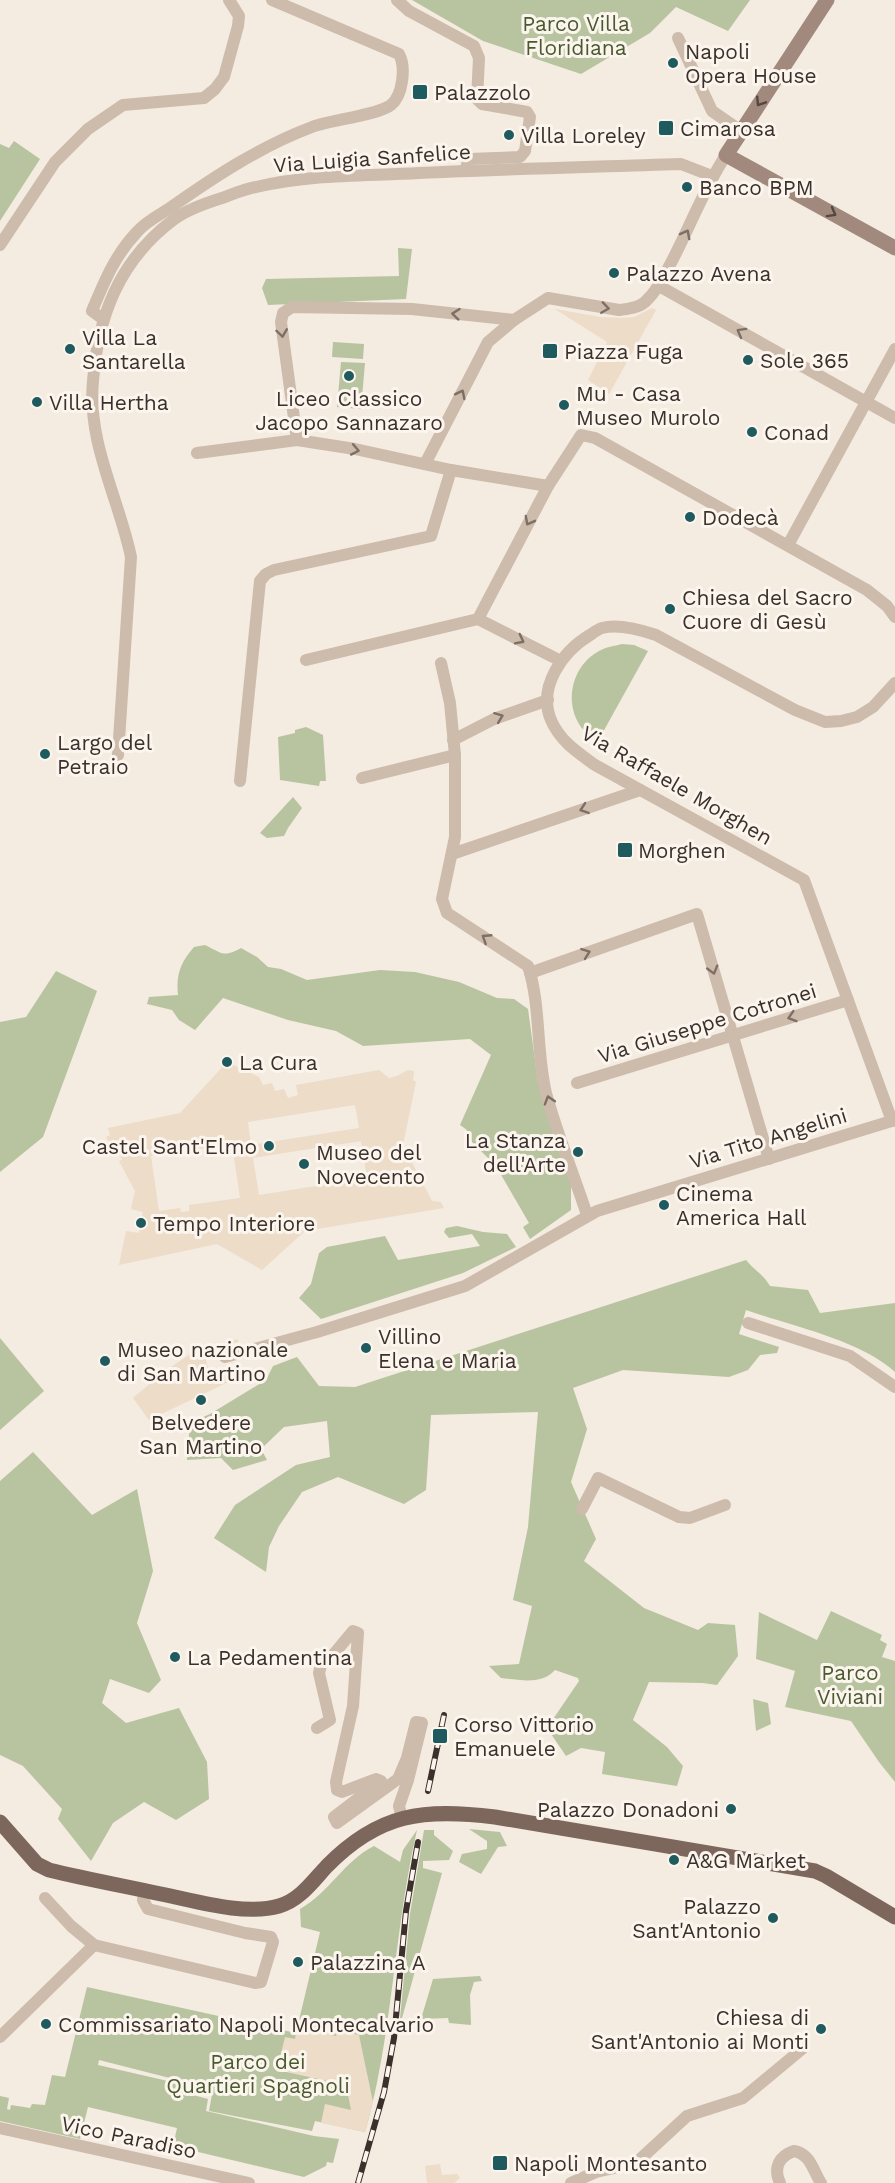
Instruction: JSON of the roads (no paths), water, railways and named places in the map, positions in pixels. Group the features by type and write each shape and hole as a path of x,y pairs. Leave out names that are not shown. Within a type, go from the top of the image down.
{"main road":[{"path":"0,1822 43,1868 144,1891 246,1909 278,1906 298,1896 343,1851 363,1836 402,1818 445,1812 492,1816 816,1872 895,1917"}],"street":[{"path":"0,245 55,162 88,129 123,105 204,98 215,89 224,77 238,26 239,16 235,6 229,0"},
{"path":"103,319 92,310 107,274 120,252 138,230 199,188 263,149 313,127 379,110 391,105 397,98 404,70 399,54 272,0"},
{"path":"397,0 409,11 474,46 479,58 477,99 482,104 527,112 530,117 525,151 520,157 469,159 465,171"},
{"path":"425,465 488,342 514,320 548,298 607,309 628,309 644,303 658,286 692,224 712,176 827,0"},
{"path":"678,38 712,111 741,131"},
{"path":"726,154 895,248"},
{"name":"Via Luigia Sanfelice","path":"118,755 131,557 95,429 92,382 103,319 114,292 138,252 174,219 207,203 256,186 304,179 681,164 712,176"},
{"path":"658,286 895,418"},
{"path":"297,440 280,322 283,314 292,307 412,309 514,320"},
{"path":"788,545 895,349"},
{"path":"478,619 548,486 581,435 595,438 867,590 887,606 895,617"},
{"path":"197,453 297,440 548,486"},
{"path":"240,781 260,581 274,570 431,536 451,470"},
{"path":"306,660 478,619 561,661"},
{"path":"453,740 494,719 548,700 551,680 561,661 577,642 602,628 636,628 656,635 795,710 825,722 857,717 873,706 895,684"},
{"path":"441,663 450,703 455,755 455,837 442,899 447,913 528,966 546,1093 587,1215"},
{"name":"Via Raffaele Morghen","path":"548,700 550,718 565,744 595,765 804,880 848,1000"},
{"path":"362,778 455,755"},
{"path":"452,854 640,790"},
{"path":"530,973 697,914 769,1159"},
{"path":"848,1000 894,1120"},
{"name":"Via Giuseppe Cotronei","path":"576,1083 848,1000"},
{"name":"Via Tito Angelini","path":"225,1357 316,1332 465,1286 587,1215 894,1120"},
{"path":"748,1323 850,1356 895,1387"},
{"path":"582,1509 598,1478 679,1516 690,1518 725,1505"},
{"path":"317,1728 330,1720 319,1673 321,1665 353,1631 358,1633 353,1706 336,1782 337,1790 342,1792 376,1779 381,1781 334,1817 338,1823 398,1779 407,1758 416,1722 422,1723 399,1806 402,1818"},
{"path":"45,1898 71,1926 94,1944 255,1983 261,1982 273,1942 271,1937 245,1933 148,1909 142,1900 144,1891"},
{"path":"0,2037 94,1944"},
{"path":"571,2183 596,2172 636,2163 687,2116 742,2098 802,2049"},
{"name":"Vico Paradiso","path":"0,2128 249,2183"},
{"path":"780,2183 776,2172 778,2164 783,2157 794,2151 808,2158 821,2183"}],"railway":[{"path":"428,1791 444,1715"},
{"path":"358,2183 384,2092 394,2038 406,1911 418,1842"}],"place":[{"name":"Napoli Opera House","path":"673,63"},
{"name":"Palazzolo","path":"420,92"},
{"name":"Cimarosa","path":"666,128"},
{"name":"Villa Loreley","path":"509,135"},
{"name":"Banco BPM","path":"687,187"},
{"name":"Palazzo Avena","path":"614,273"},
{"name":"Villa La Santarella","path":"70,349"},
{"name":"Piazza Fuga","path":"550,351"},
{"name":"Sole 365","path":"748,360"},
{"name":"Liceo Classico Jacopo Sannazaro","path":"349,376"},
{"name":"Villa Hertha","path":"37,402"},
{"name":"Mu - Casa Museo Murolo","path":"564,405"},
{"name":"Conad","path":"752,432"},
{"name":"Dodecà","path":"690,517"},
{"name":"Chiesa del Sacro Cuore di Gesù","path":"670,609"},
{"name":"Largo del Petraio","path":"45,754"},
{"name":"Morghen","path":"625,850"},
{"name":"La Cura","path":"227,1062"},
{"name":"Castel Sant'Elmo","path":"269,1146"},
{"name":"La Stanza dell'Arte","path":"578,1152"},
{"name":"Museo del Novecento","path":"304,1164"},
{"name":"Cinema America Hall","path":"664,1205"},
{"name":"Tempo Interiore","path":"141,1223"},
{"name":"Villino Elena e Maria","path":"366,1348"},
{"name":"Museo nazionale di San Martino","path":"105,1361"},
{"name":"Belvedere San Martino","path":"201,1400"},
{"name":"La Pedamentina","path":"175,1657"},
{"name":"Corso Vittorio Emanuele","path":"440,1736"},
{"name":"Palazzo Donadoni","path":"731,1809"},
{"name":"A&G Market","path":"674,1860"},
{"name":"Palazzo Sant'Antonio","path":"773,1918"},
{"name":"Palazzina A","path":"298,1962"},
{"name":"Commissariato Napoli Montecalvario","path":"46,2024"},
{"name":"Chiesa di Sant'Antonio ai Monti","path":"821,2029"},
{"name":"Napoli Montesanto","path":"500,2163"}],"park label":[{"name":"Parco Villa Floridiana","path":"576,35"},
{"name":"Parco Viviani","path":"850,1684"},
{"name":"Parco dei Quartieri Spagnoli","path":"258,2073"}]}
